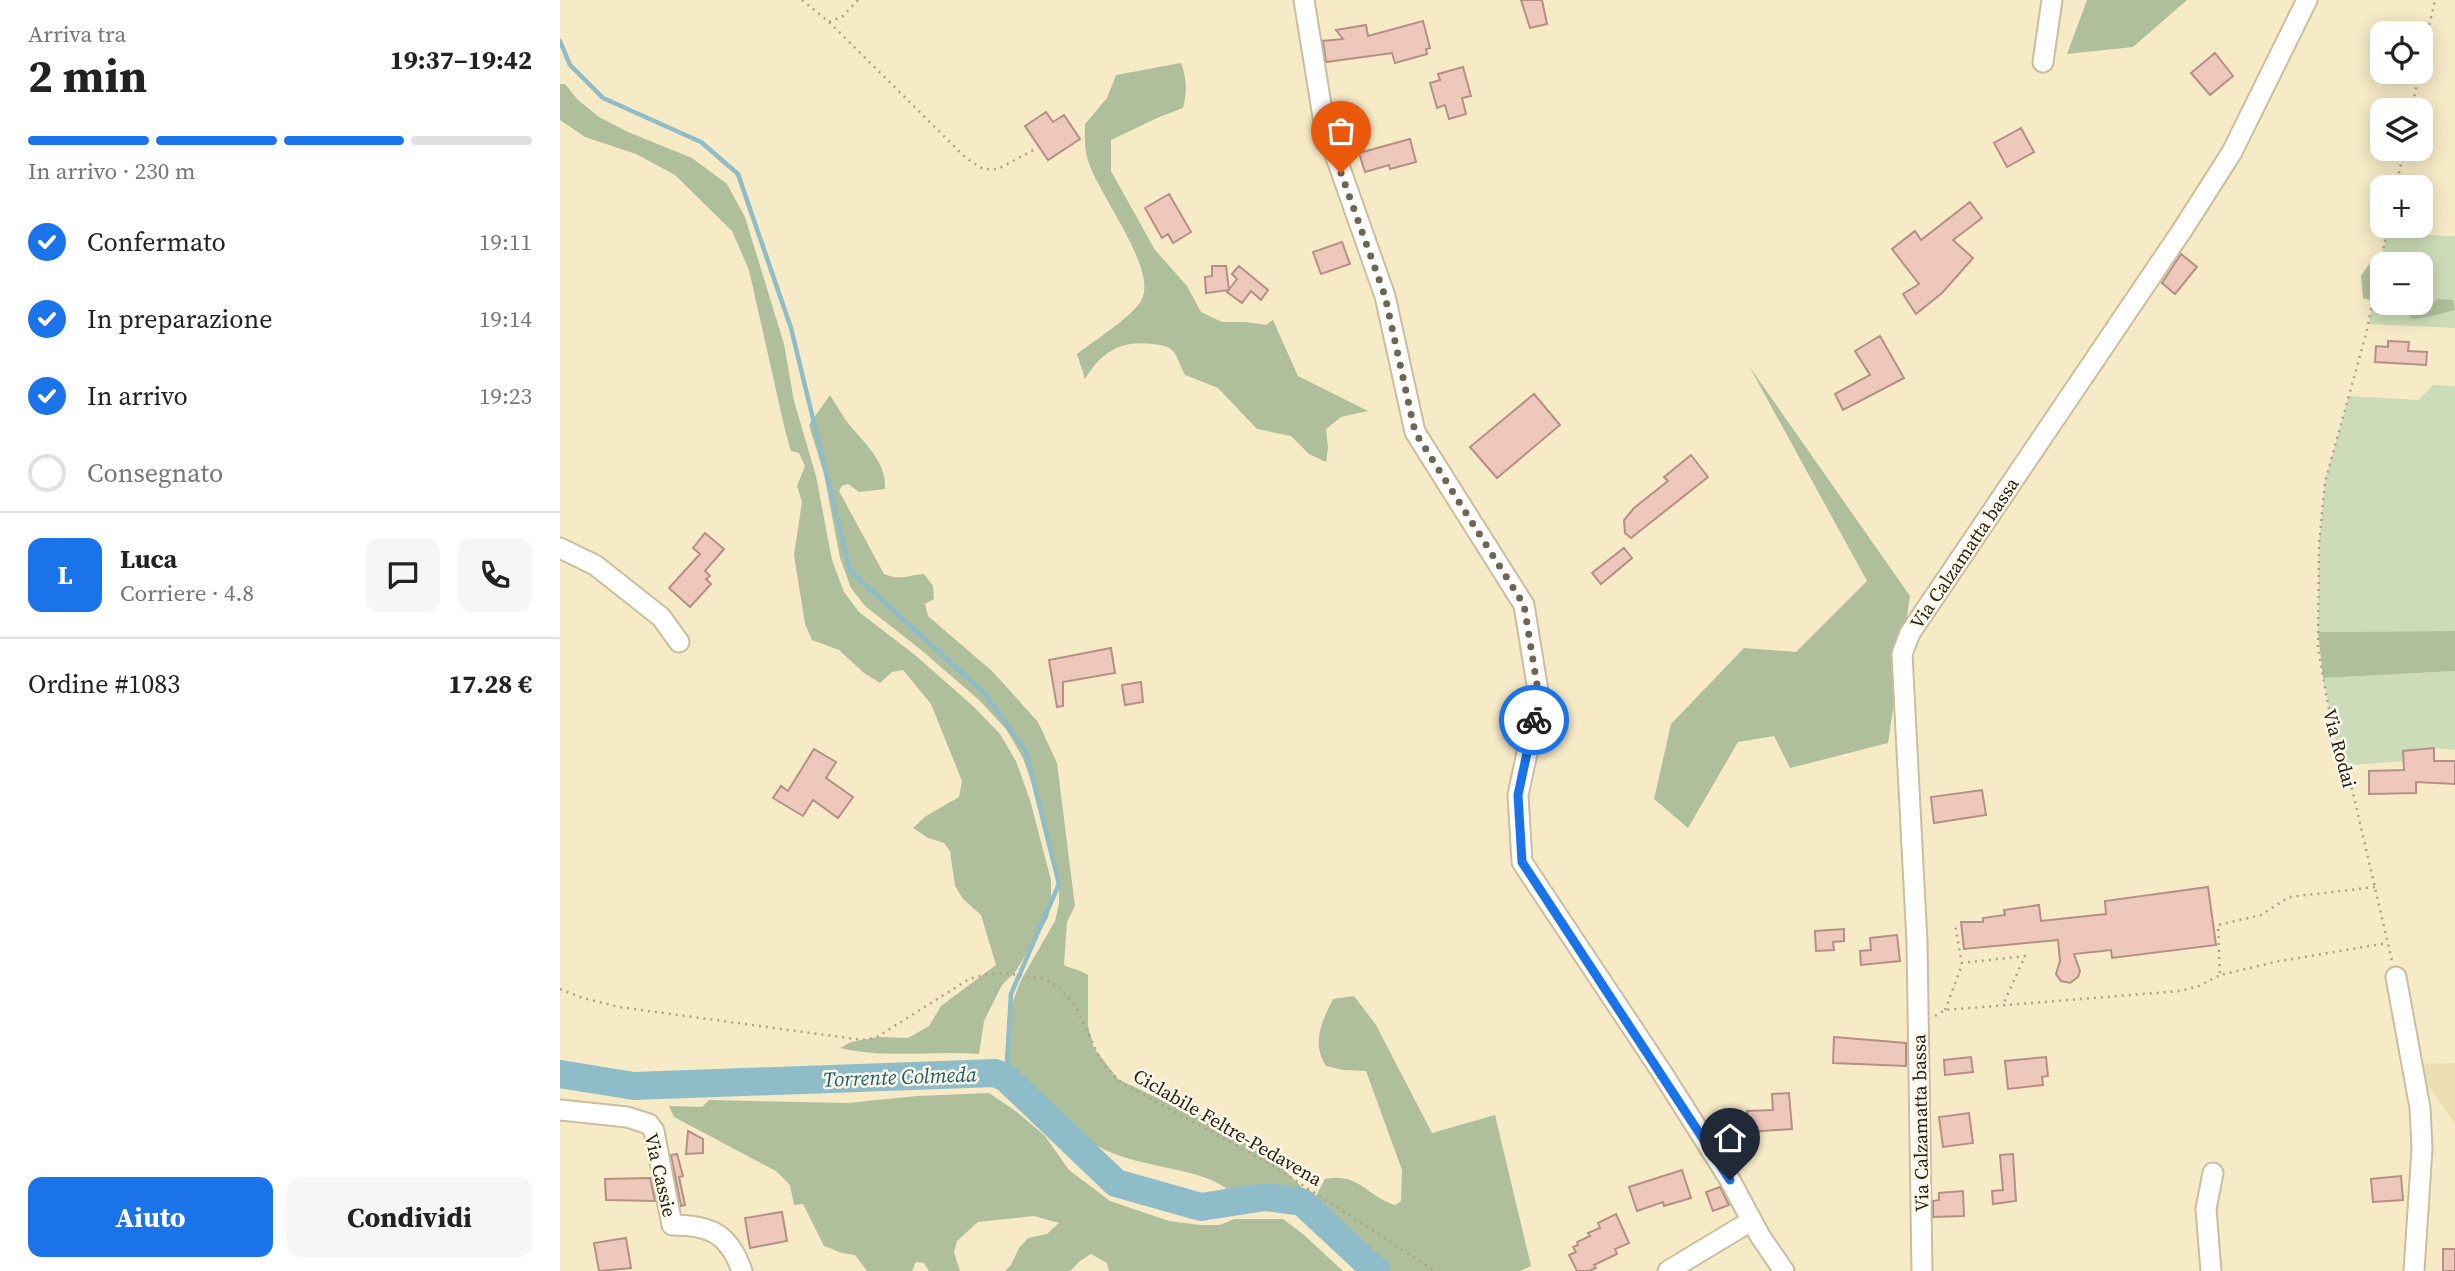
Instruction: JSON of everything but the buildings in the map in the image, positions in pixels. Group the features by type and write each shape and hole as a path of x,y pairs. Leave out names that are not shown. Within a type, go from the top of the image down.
{"street":[{"path":"1304,0 1324,123 1385,296 1415,432 1524,605 1539,697 1518,795 1522,862 1668,1082 1784,1271"},
{"path":"2043,62 2052,0"},
{"name":"Via Calzamatta bassa","path":"1922,1271 1917,943 1902,654 1910,634 2232,152 2307,0"},
{"path":"560,548 595,565 661,617 679,642"},
{"path":"2396,977 2421,1122 2422,1149 2414,1271"},
{"name":"Via Cassie","path":"560,1110 627,1117 649,1124 654,1131 672,1225 700,1227 724,1238 732,1248 742,1271"},
{"path":"2211,1271 2206,1209 2213,1173"},
{"path":"1668,1271 1751,1221"}],"path":[{"path":"802,0 829,22 966,158 983,169 998,169 1037,148"},
{"path":"829,22 843,16 858,0"},
{"path":"2430,21 2435,0"},
{"name":"Via Rodai","path":"2387,238 2367,334 2325,482 2319,544 2318,648 2329,710 2350,780 2396,977"},
{"path":"2220,975 2218,925 2261,915 2289,897 2375,887"},
{"path":"1945,1010 1961,963 1955,924"},
{"path":"1919,1026 1945,1010 2180,991 2199,986 2220,975 2275,962 2387,943"},
{"path":"1961,963 2025,956 2003,1005"},
{"name":"Ciclabile Feltre-Pedavena","path":"560,989 620,1007 863,1040 877,1037 969,979 1004,973 1046,979 1059,988 1076,1007 1103,1065 1122,1083 1270,1164 1435,1271"}],"shaded area":[{"path":"2455,1063 2455,1124 2413,1064"}],"green space":[{"path":"2087,0 2187,0 2133,47 2067,54"},
{"path":"1181,63 1186,86 1183,108 1111,140 1111,171 1155,250 1187,286 1201,312 1222,322 1266,325 1273,320 1298,376 1368,411 1341,417 1326,429 1326,462 1309,454 1291,436 1257,429 1218,388 1185,375 1175,353 1166,346 1141,343 1121,346 1105,355 1085,379 1077,354 1131,313 1142,299 1144,285 1133,249 1092,172 1086,153 1085,124 1107,98 1116,75"},
{"path":"560,84 565,84 578,100 599,117 692,158 727,184 745,217 784,344 794,401 816,476 832,560 844,592 859,612 915,655 973,706 1000,734 1016,761 1030,800 1051,880 1051,903 1048,918 1016,971 1002,985 984,1021 979,1054 892,1054 840,1048 851,1042 878,1037 908,1038 929,1026 941,1006 996,965 981,915 963,899 955,886 950,851 944,843 928,838 913,828 926,816 959,797 962,781 931,704 903,670 892,672 880,683 864,673 839,650 812,640 805,624 794,555 802,502 797,486 805,466 799,453 791,451 749,270 732,231 675,175 636,154 585,137 560,120"},
{"path":"2455,236 2455,328 2369,324 2371,315 2433,315 2433,252 2383,252 2386,238"},
{"path":"2370,263 2370,300 2363,298 2361,276"},
{"path":"2437,299 2453,300 2455,310 2427,317 2412,319 2409,315 2433,315 2433,303"},
{"path":"1749,366 1910,596 1888,743 1790,768 1774,736 1738,742 1688,828 1654,799 1671,724 1744,648 1796,652 1867,581"},
{"path":"2433,385 2455,386 2455,631 2318,632 2319,544 2325,482 2349,396 2419,400"},
{"path":"830,395 882,468 885,489 859,492 848,484 842,486 839,491 884,574 899,577 924,574 933,586 934,599 925,604 928,616 992,671 1038,722 1057,763 1075,906 1067,922 1064,965 1088,975 1088,1026 1094,1048 1118,1079 1174,1106 1204,1116 1275,1157 1305,1190 1300,1207 1285,1203 1246,1205 1212,1180 1141,1162 1103,1149 1069,1128 1046,1123 1006,1084 1006,1049 1011,1006 1021,980 1055,921 1059,904 1059,879 1023,758 1006,729 979,700 865,606 851,588 840,558 824,474 809,425"},
{"path":"2455,631 2455,671 2323,678 2318,632"},
{"path":"2455,671 2455,750 2434,748 2404,751 2404,761 2341,766 2323,678"},
{"path":"1354,996 1376,1025 1432,1133 1495,1115 1531,1266 1520,1271 1375,1271 1331,1246 1311,1227 1309,1209 1325,1179 1346,1179 1395,1205 1401,1201 1402,1170 1366,1071 1326,1066 1319,1049 1322,1024 1333,999"},
{"path":"989,1093 1045,1136 1069,1170 1110,1201 1169,1221 1200,1225 1220,1225 1234,1219 1283,1219 1343,1271 1109,1271 1107,1263 1091,1254 1070,1271 1005,1271 1028,1238 1047,1234 1059,1223 1034,1216 978,1222 957,1241 954,1252 960,1271 929,1271 924,1263 916,1262 912,1271 867,1271 855,1255 824,1246 803,1204 794,1205 790,1185 776,1171 674,1117 669,1106 702,1107 709,1100 848,1103 917,1096"}],"waterway":[{"path":"560,41 570,65 603,98 701,142 738,174 791,328 850,571 985,694 1026,752 1059,884 1011,994 1006,1078"},
{"name":"Torrente Colmeda","path":"560,1074 634,1086 995,1073 1006,1078 1116,1183 1201,1207 1265,1197 1302,1202 1376,1271"}],"way so far":[{"path":"1341,173 1385,296 1415,432 1524,605 1539,697 1534,720"}],"route":[{"path":"1534,720 1518,795 1522,862 1730,1180"}]}
